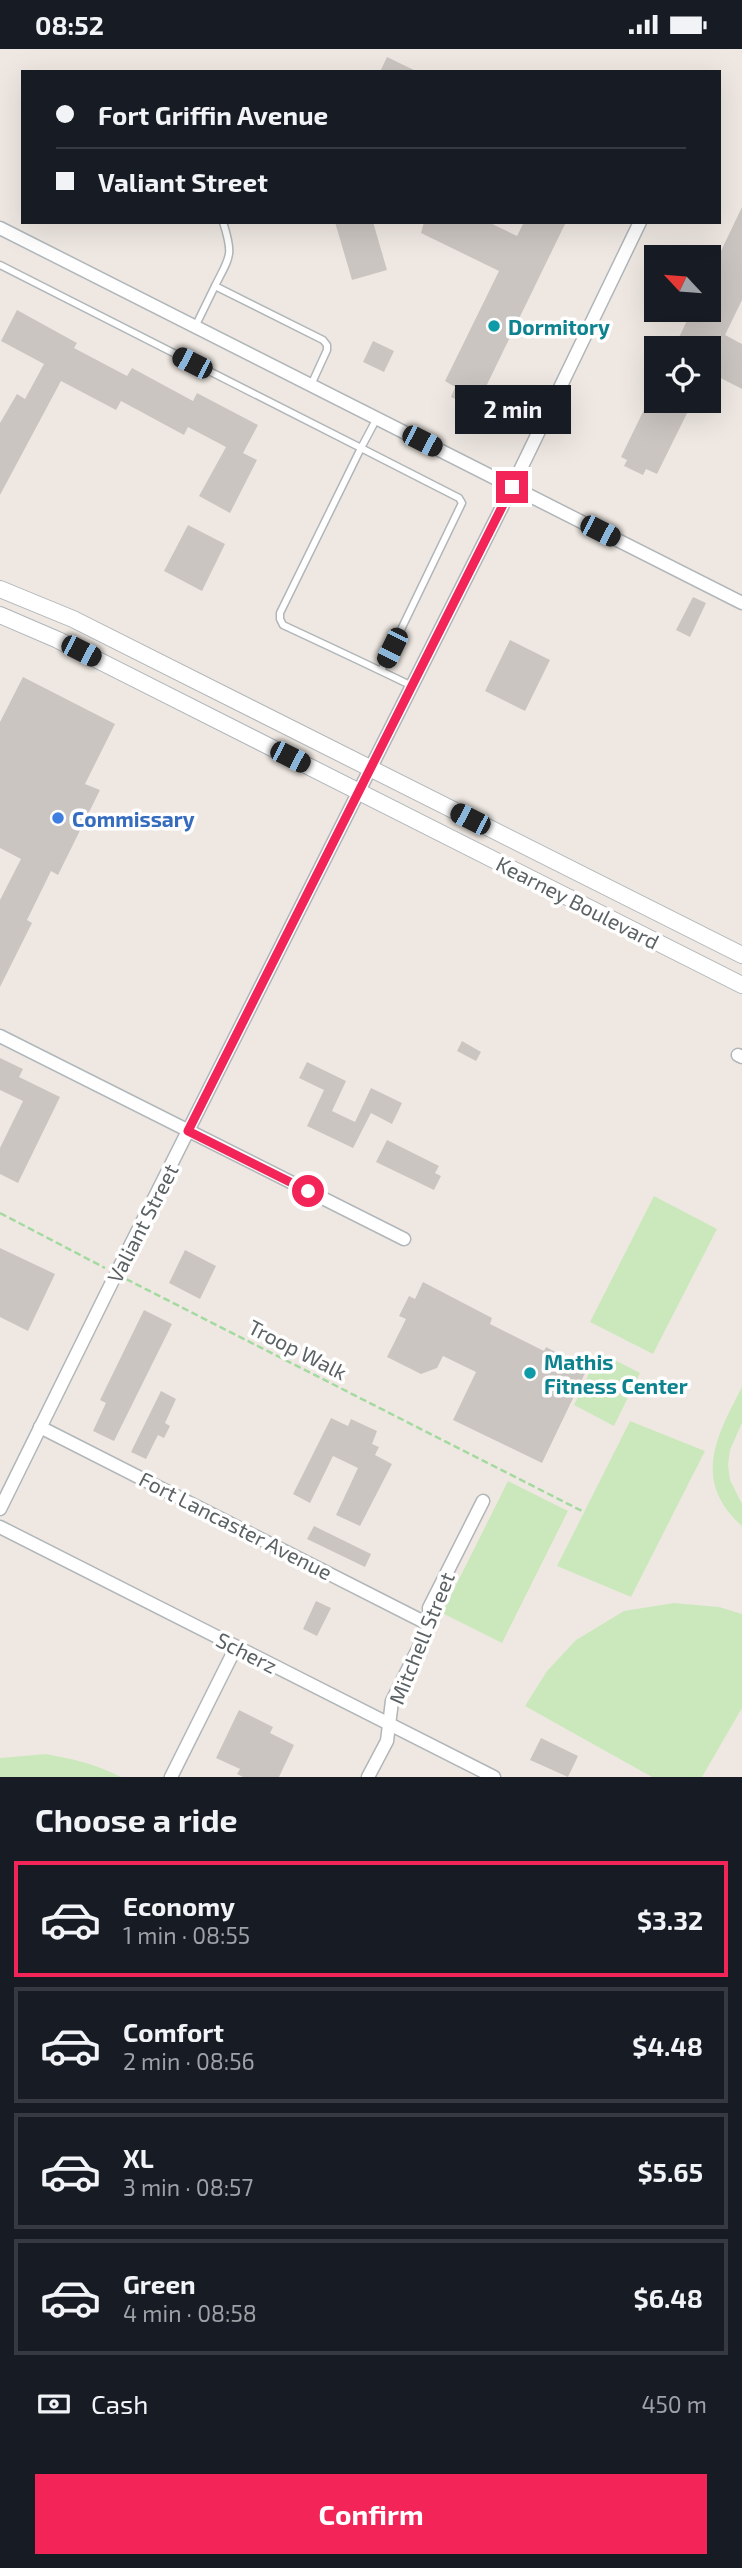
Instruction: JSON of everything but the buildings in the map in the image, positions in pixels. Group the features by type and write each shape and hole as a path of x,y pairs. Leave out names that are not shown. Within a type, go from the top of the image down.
{"street":[{"name":"Valiant Street","path":"0,1509 512,487 639,224"},
{"path":"1,230 742,603"},
{"name":"Kearney Boulevard","path":"0,589 73,619 742,955"},
{"name":"Kearney Boulevard","path":"0,615 58,640 742,985"},
{"path":"0,1036 404,1240"},
{"name":"Fort Lancaster Avenue","path":"40,1427 430,1625"},
{"name":"Mitchell Street","path":"369,1777 387,1741 392,1701 430,1625 429,1608 483,1501"},
{"name":"Scherz","path":"0,1527 494,1777"},
{"path":"171,1777 236,1647"}],"lane":[{"path":"195,327 230,256 231,247 224,224"},
{"path":"0,265 459,498 462,503 381,671"},
{"path":"215,286 323,340 327,350 311,385"},
{"path":"377,418 279,619 283,625 412,686"}],"path":[{"name":"Troop Walk","path":"0,1213 582,1511"}],"green space":[{"path":"654,1196 717,1229 653,1354 590,1322"},
{"path":"599,1352 640,1373 614,1426 574,1405"},
{"path":"742,1387 742,1423 730,1450 728,1465 730,1480 742,1504 742,1526 717,1492 713,1475 717,1441"},
{"path":"630,1421 705,1451 631,1597 557,1566"},
{"path":"508,1481 568,1511 502,1643 442,1613"},
{"path":"674,1603 719,1607 742,1614 742,1708 702,1777 652,1777 525,1706 547,1671 576,1640 624,1611"},
{"path":"46,1754 84,1763 121,1777 0,1777 0,1758"}],"place":[{"name":"Dormitory","path":"494,326"},
{"name":"Commissary","path":"58,818"},
{"name":"Mathis Fitness Center","path":"530,1373"}],"route":[{"path":"308,1191 188,1131 512,487"}]}
